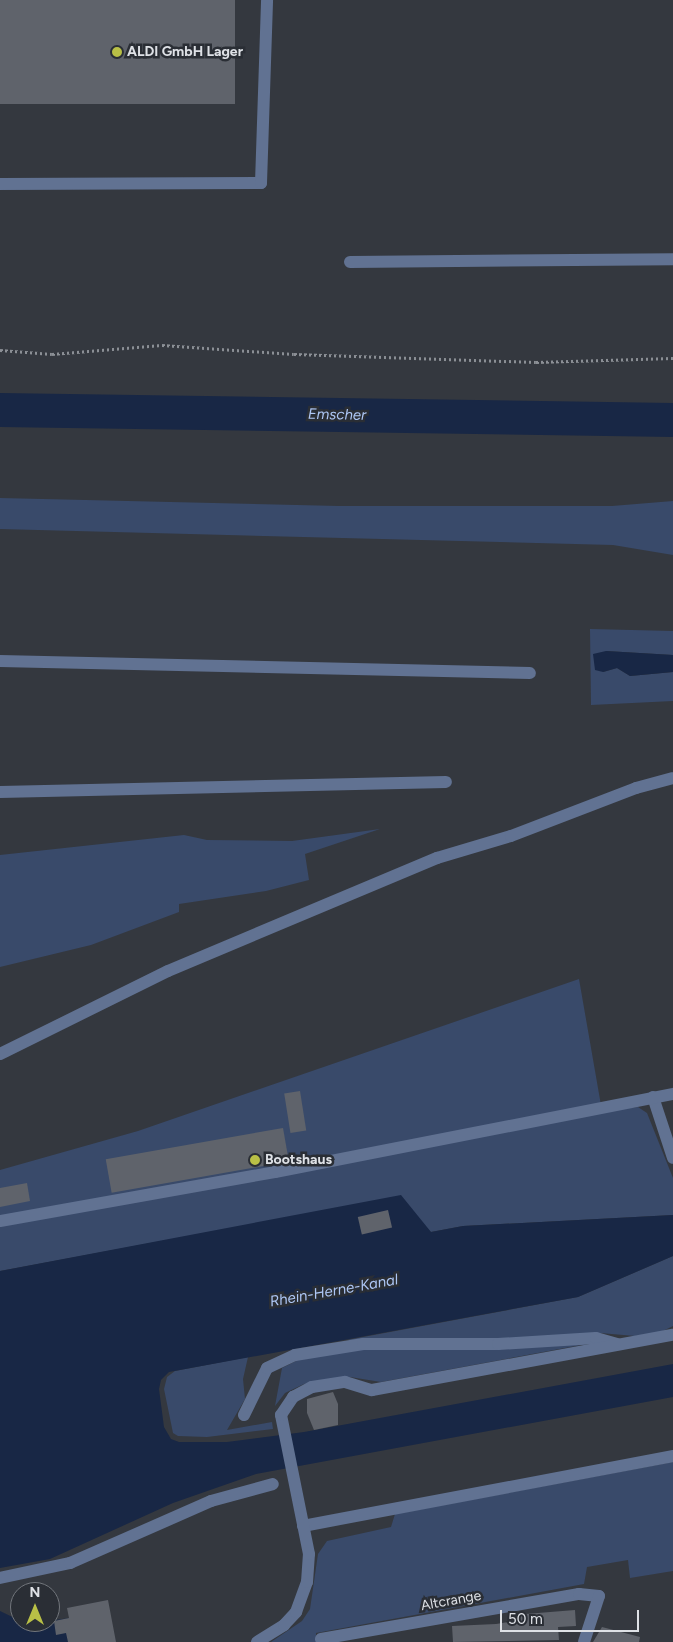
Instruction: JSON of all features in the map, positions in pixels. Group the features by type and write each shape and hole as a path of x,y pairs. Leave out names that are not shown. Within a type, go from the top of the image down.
{"lane":[{"path":"0,184 261,183 267,0"},
{"path":"350,262 673,259"},
{"path":"0,661 530,673"},
{"path":"0,1054 168,971 437,858 511,836 636,788 673,778"},
{"path":"0,792 446,782"},
{"path":"0,1221 265,1174 673,1094"},
{"path":"653,1097 673,1158"},
{"path":"258,1642 284,1625 296,1612 303,1598 309,1554 282,1431 281,1415 293,1397 312,1387 345,1382 372,1390 673,1335"},
{"path":"244,1415 267,1368 295,1355 363,1344 498,1344 596,1338 619,1345"},
{"path":"303,1526 673,1456"},
{"path":"0,1578 70,1563 211,1501 273,1484"},
{"name":"Altcrange","path":"321,1639 579,1594 599,1596 584,1642"}],"path":[{"path":"0,350 52,354 162,345 294,354 536,362 673,358"}],"shaded area":[{"path":"0,498 339,506 612,506 673,501 673,555 613,545 0,529"},
{"path":"590,629 673,631 673,655 606,651 603,672 617,668 630,676 673,672 673,701 591,705"},
{"path":"380,829 305,854 309,880 266,891 179,904 179,912 91,945 0,967 0,855 184,835 207,840 292,841"},
{"path":"579,979 602,1111 638,1107 647,1113 673,1178 673,1215 463,1226 431,1232 382,1200 0,1271 0,1170 138,1131"},
{"path":"673,1256 673,1326 661,1332 635,1336 600,1333 500,1340 347,1340 578,1297"},
{"path":"592,1343 381,1382 350,1377 304,1384 285,1393 275,1406 282,1368 298,1360 362,1347"},
{"path":"248,1357 243,1379 245,1399 227,1430 272,1422 273,1429 207,1437 178,1436 173,1433 164,1389 167,1377 175,1371"},
{"path":"673,1462 673,1571 630,1578 628,1560 587,1567 584,1584 316,1633 316,1642 271,1642 302,1621 310,1609 318,1554 327,1541 391,1527 395,1514"}],"water":[{"path":"606,651 673,655 673,672 630,676 617,668 603,672 595,670 593,654"},
{"name":"Rhein-Herne-Kanal","path":"401,1195 431,1232 463,1226 673,1215 673,1256 578,1297 169,1372 161,1380 159,1389 164,1427 171,1439 179,1442 227,1442 304,1432 673,1364 673,1397 256,1474 173,1503 50,1559 0,1568 0,1271"},
{"path":"0,1611 10,1616 10,1632 60,1632 60,1619 69,1618 73,1642 0,1642"}],"building":[{"name":"ALDI GmbH Lager","path":"0,0 235,0 235,104 0,104"},
{"path":"300,1091 306,1131 290,1133 284,1094"},
{"path":"283,1128 289,1161 112,1193 106,1159"},
{"path":"27,1183 30,1201 0,1207 0,1188"},
{"path":"388,1210 392,1228 362,1235 358,1217"},
{"path":"333,1392 338,1404 338,1425 314,1430 307,1413 307,1399"},
{"path":"108,1600 116,1642 68,1642 66,1633 56,1635 56,1632 60,1632 60,1620 69,1618 67,1608"},
{"path":"575,1610 576,1626 558,1627 559,1640 453,1642 452,1626 496,1624 514,1621 513,1615"},
{"path":"602,1627 640,1637 639,1642 593,1642"}],"waterway":[{"name":"Emscher","path":"0,410 673,420"}],"place":[{"name":"ALDI GmbH Lager","path":"117,52"},
{"name":"Bootshaus","path":"255,1160"}]}
